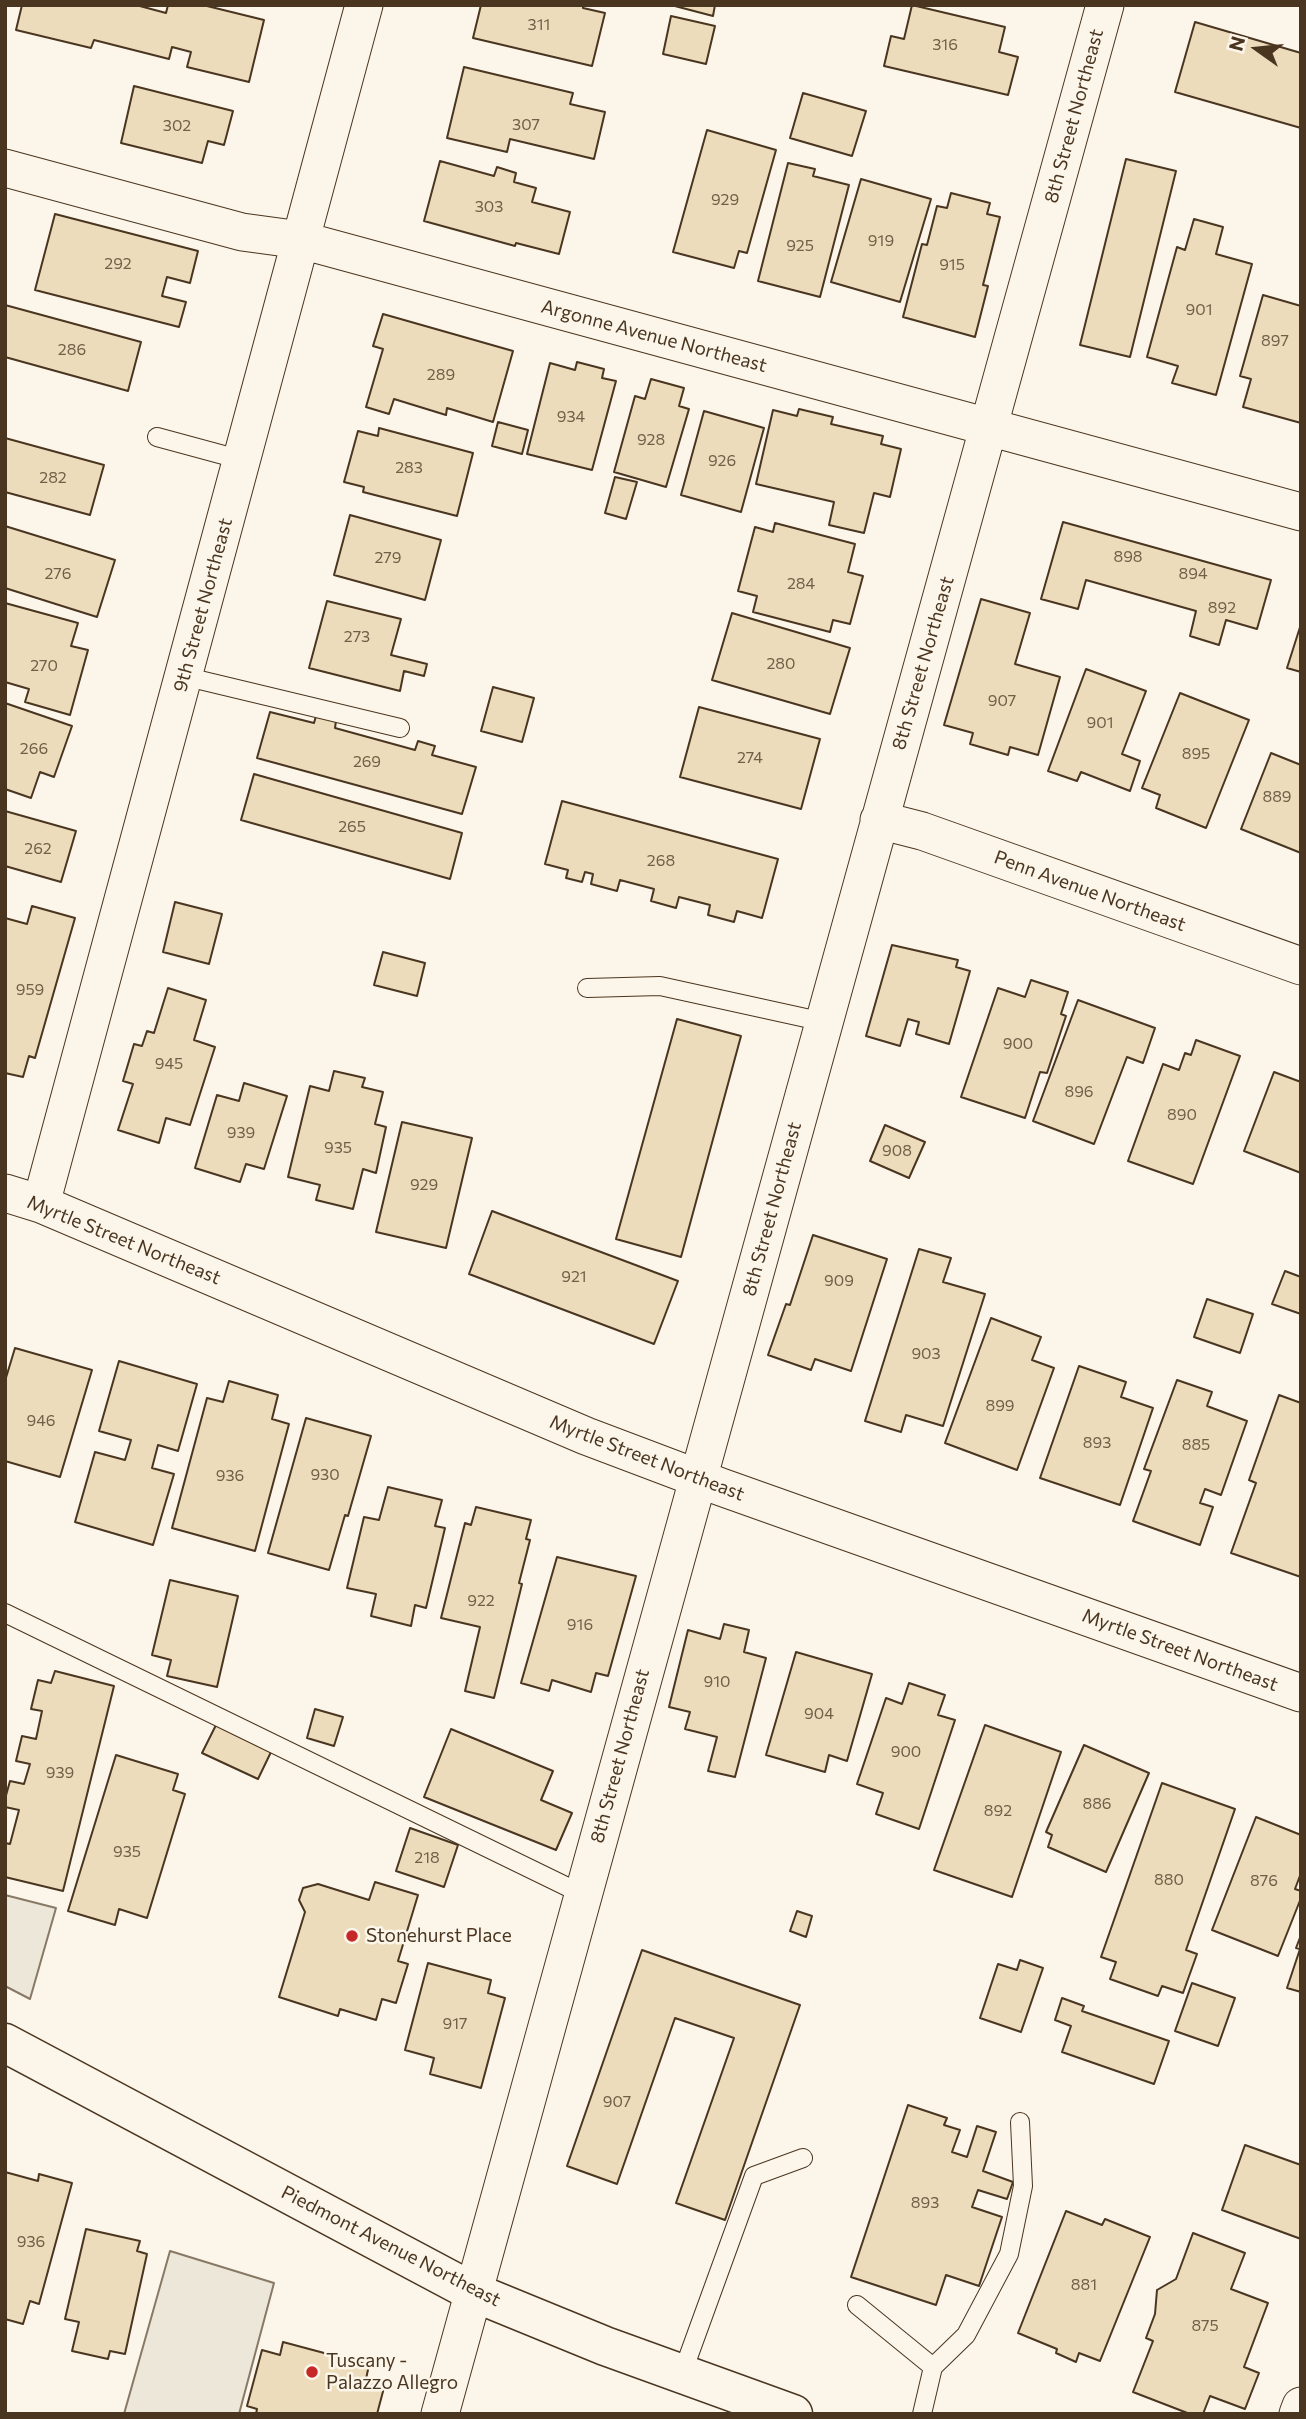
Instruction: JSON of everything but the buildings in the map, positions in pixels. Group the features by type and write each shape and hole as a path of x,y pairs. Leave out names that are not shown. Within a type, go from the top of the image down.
{"main road":[{"name":"Piedmont Avenue Northeast","path":"5,2043 473,2292 605,2346 793,2414"}],"street":[{"name":"9th Street Northeast","path":"41,1204 364,5"},
{"name":"8th Street Northeast","path":"440,2414 1105,5"},
{"name":"Argonne Avenue Northeast","path":"5,167 242,232 301,240 1301,512"},
{"name":"Penn Avenue Northeast","path":"879,820 922,831 1301,966"},
{"name":"Myrtle Street Northeast","path":"5,1193 41,1204 586,1436 1301,1693"},
{"path":"1298,2414 1301,2406"}],"lane":[{"path":"157,437 242,460"},
{"path":"183,676 400,728"},
{"path":"586,988 660,986 824,1022"},
{"path":"5,1612 582,1894"},
{"path":"922,2414 933,2367 966,2335 1009,2254 1023,2186 1020,2122"},
{"path":"681,2374 754,2176 803,2158"},
{"path":"857,2305 933,2367"}],"shaded area":[{"path":"5,1895 56,1908 30,1999 5,1986"},
{"path":"170,2251 274,2283 239,2414 124,2414"}],"place":[{"name":"Stonehurst Place","path":"352,1936"},
{"name":"Tuscany - Palazzo Allegro","path":"312,2372"}]}
